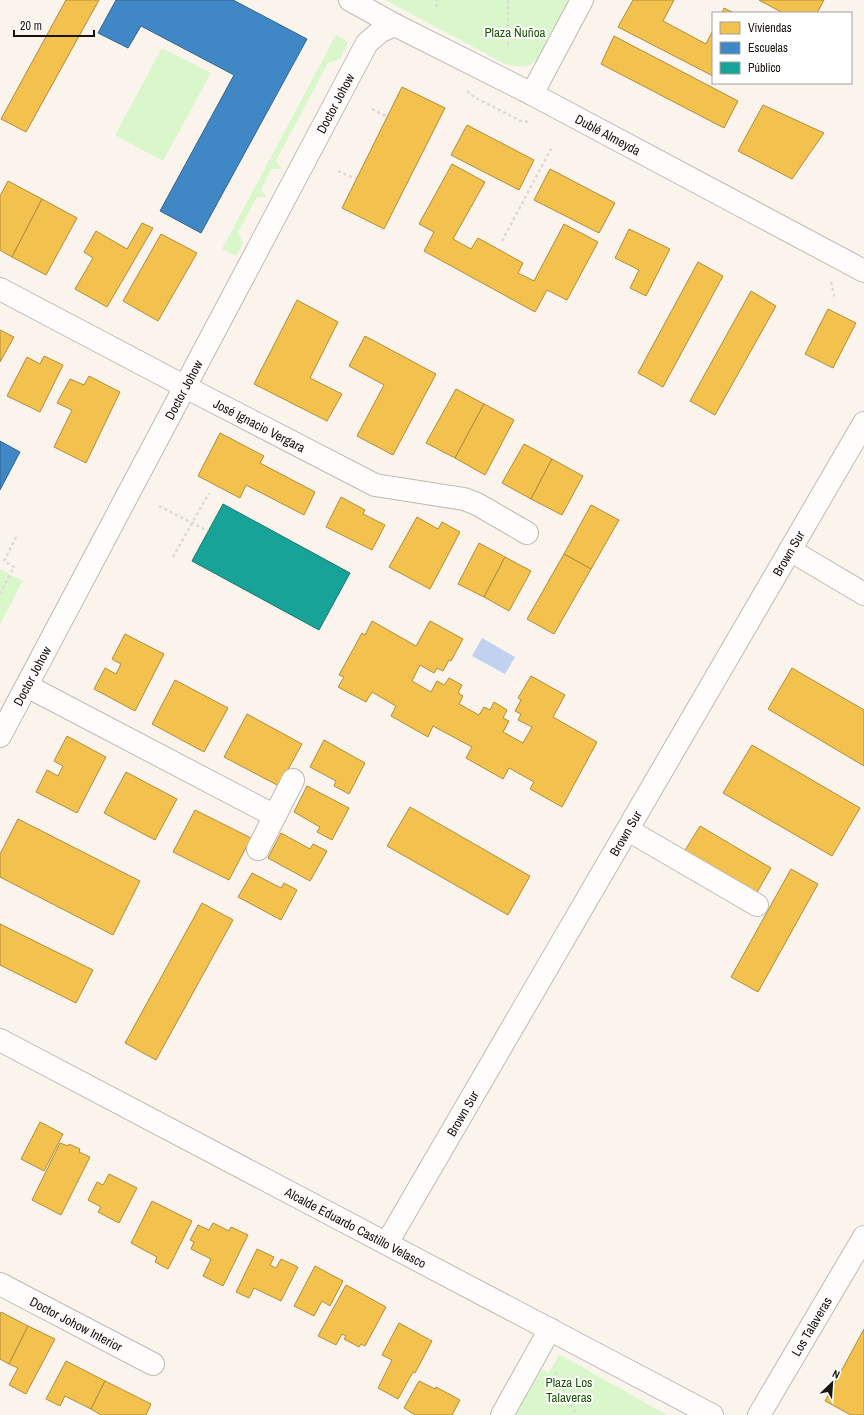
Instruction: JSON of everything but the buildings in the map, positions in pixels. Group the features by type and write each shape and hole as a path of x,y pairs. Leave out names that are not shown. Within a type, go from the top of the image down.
{"street":[{"path":"532,94 582,0"},
{"name":"Dublé Almeyda","path":"357,4 395,25 532,94 864,271"},
{"name":"Doctor Johow","path":"357,4 368,24 368,43"},
{"name":"Doctor Johow","path":"0,736 368,43 381,31 395,25"},
{"name":"José Ignacio Vergara","path":"0,289 375,485 448,495 464,499 477,504 527,533"},
{"name":"Brown Sur","path":"387,1243 864,423"},
{"path":"790,550 864,594"},
{"path":"27,686 275,816"},
{"path":"258,849 293,780"},
{"path":"628,830 757,905"},
{"name":"Alcalde Eduardo Castillo Velasco","path":"0,1040 712,1415"},
{"name":"Los Talaveras","path":"759,1415 864,1237"},
{"name":"Doctor Johow Interior","path":"0,1284 153,1364"},
{"path":"502,1415 550,1329"}],"path":[{"path":"436,7 437,0"},
{"path":"508,0 508,45"},
{"path":"372,109 388,117"},
{"path":"502,241 552,146"},
{"path":"338,171 356,179"},
{"path":"173,557 209,493"},
{"path":"159,506 208,531"},
{"path":"0,594 14,567 4,560 16,537"},
{"path":"555,1372 577,1415"}],"green space":[{"name":"Plaza Ñuñoa","path":"385,0 569,0 547,43 533,63 527,66 512,66 505,64"},
{"path":"336,35 348,42 340,59 328,63 276,161 282,169 271,169 261,190 267,197 257,197 238,232 243,243 236,256 222,249"},
{"path":"162,48 211,73 163,161 115,135"},
{"path":"0,569 23,581 0,624"},
{"name":"Plaza Los Talaveras","path":"559,1355 667,1415 515,1415 542,1369 549,1373"}],"water":[{"path":"482,638 515,657 505,674 472,656"}]}
